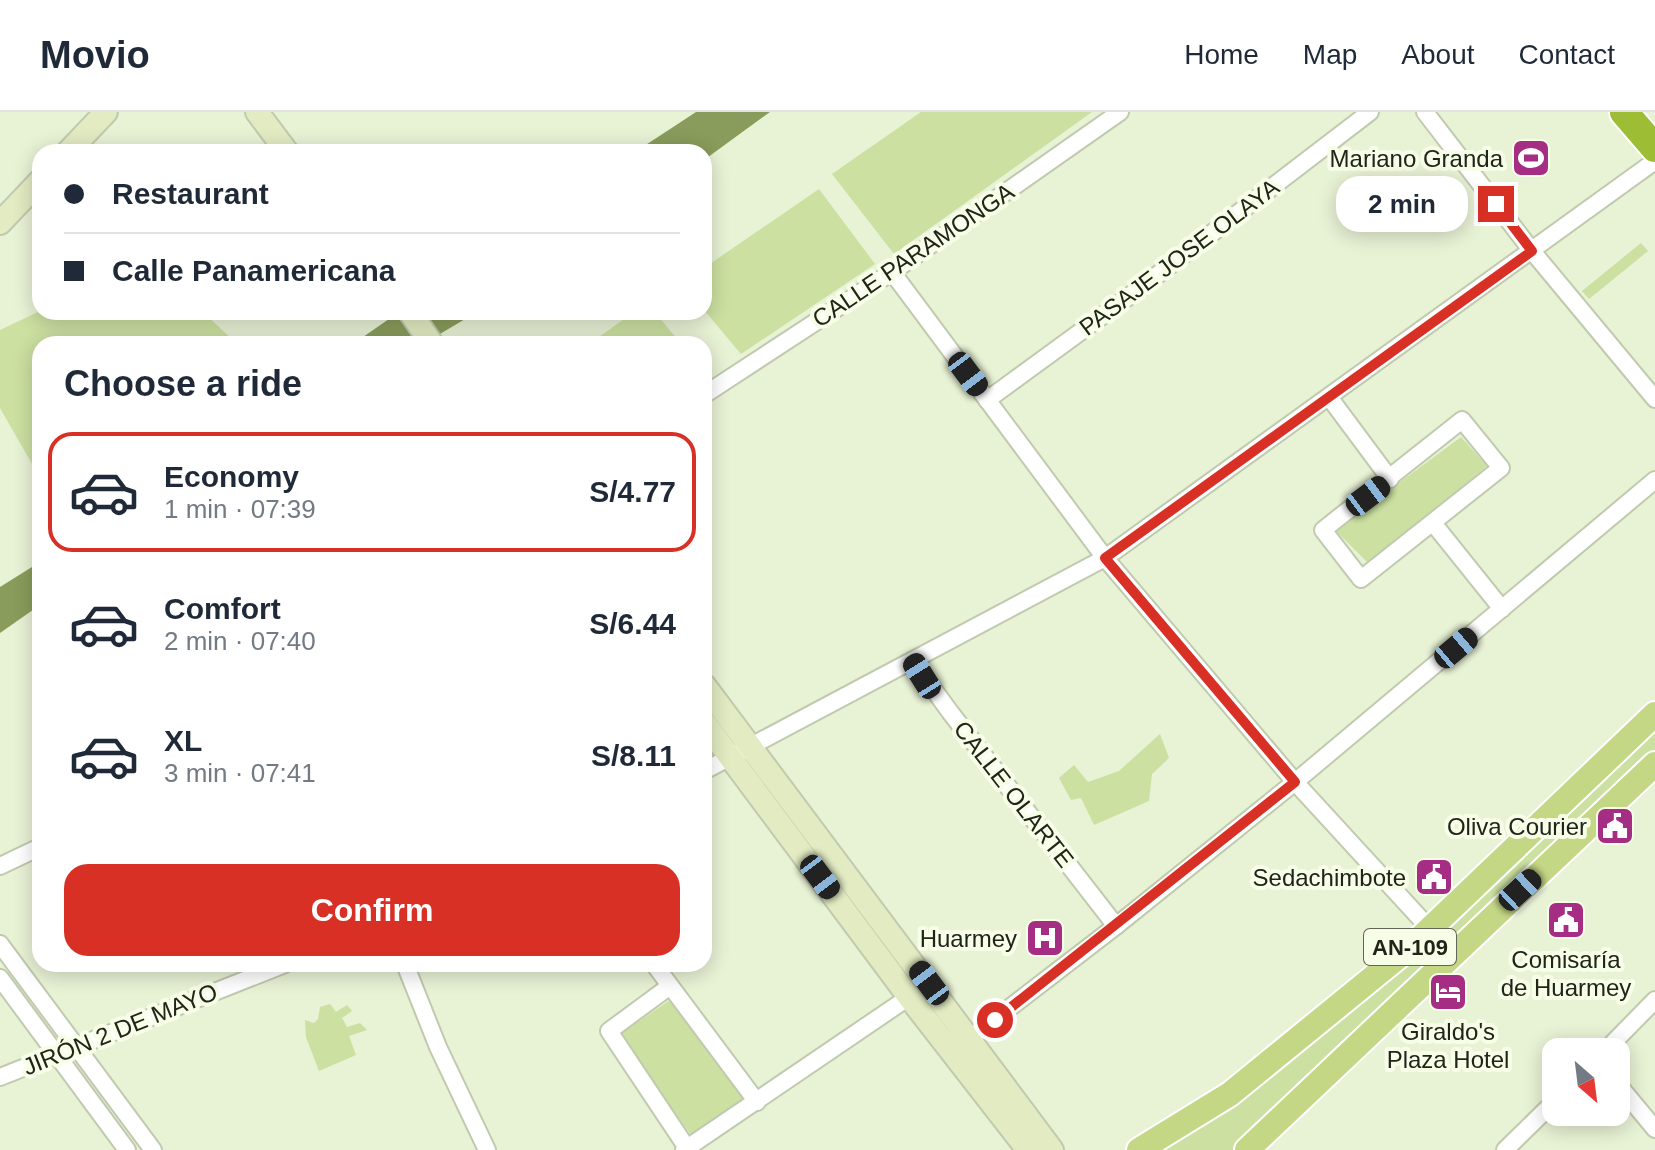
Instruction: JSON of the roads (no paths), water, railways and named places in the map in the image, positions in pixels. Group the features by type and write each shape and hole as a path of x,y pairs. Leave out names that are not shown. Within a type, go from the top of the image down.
{"highway":[{"path":"1624,112 1654,148"}],"main road":[{"name":"AN-109","path":"1139,1150 1230,1094 1429,929 1655,714"},
{"name":"AN-109","path":"1247,1150 1655,764"}],"street":[{"path":"76,144 106,112"},
{"path":"257,112 281,144"},
{"name":"CALLE PARAMONGA","path":"712,390 892,272 1120,112"},
{"name":"PASAJE JOSE OLAYA","path":"987,400 1370,112"},
{"path":"1425,112 1532,251 1655,399"},
{"path":"712,767 1105,558 1532,251 1654,148"},
{"path":"0,223 32,189"},
{"path":"892,272 1105,558 1295,782 1452,953"},
{"path":"1329,397 1390,479"},
{"path":"1462,420 1501,468 1433,523 1361,579 1323,530 1462,420"},
{"path":"962,1046 1295,782 1655,480"},
{"path":"1433,523 1502,609"},
{"name":"CALLE OLARTE","path":"913,661 1116,926"},
{"path":"712,695 753,747 962,1046 1039,1147"},
{"path":"712,733 909,997 962,1046"},
{"path":"0,866 32,851"},
{"path":"0,944 153,1150"},
{"name":"JIRÓN 2 DE MAYO","path":"0,1077 265,972"},
{"path":"408,972 438,1047 487,1150"},
{"path":"660,972 757,1102"},
{"path":"0,978 127,1150"},
{"path":"670,986 609,1031 686,1149 909,997"},
{"path":"1618,1038 1655,1000"},
{"path":"1630,1099 1655,1129"},
{"path":"1505,1150 1542,1114"}],"place":[{"name":"Mariano Granda","path":"1531,158"},
{"name":"Oliva Courier","path":"1615,826"},
{"name":"Sedachimbote","path":"1434,877"},
{"name":"Comisaría de Huarmey","path":"1566,920"},
{"name":"Huarmey","path":"1045,938"},
{"name":"Giraldo's Plaza Hotel","path":"1448,992"}]}
